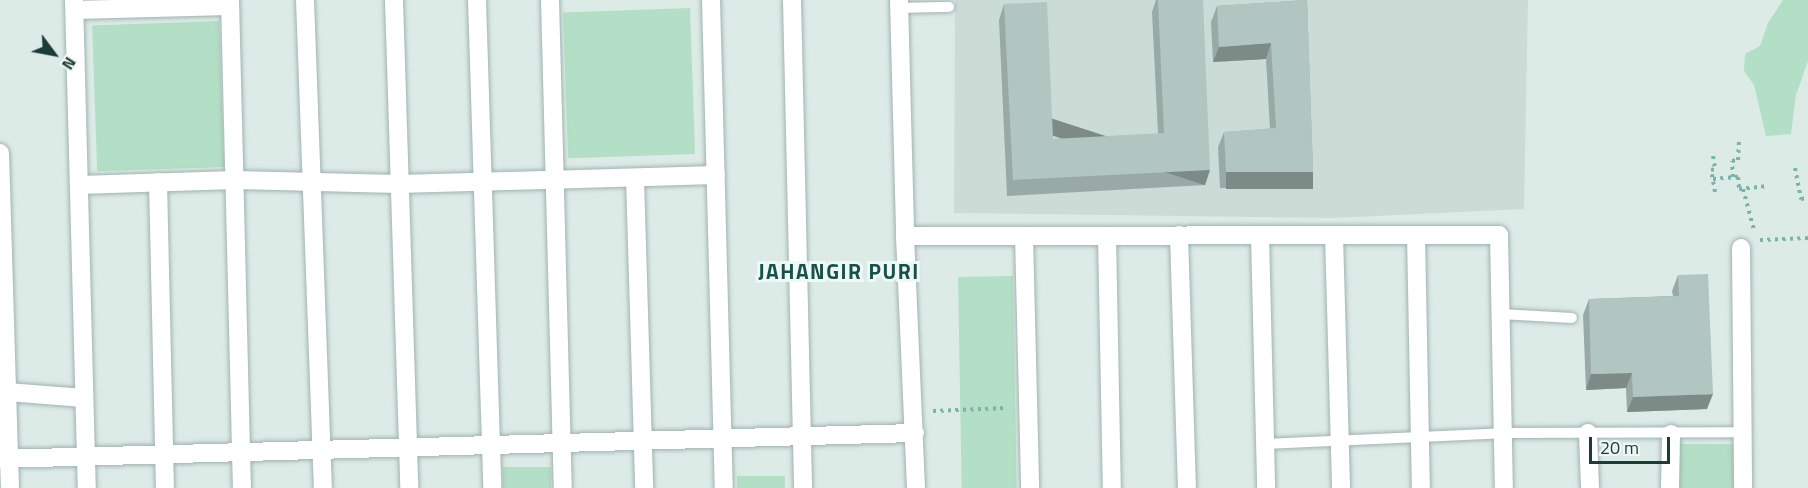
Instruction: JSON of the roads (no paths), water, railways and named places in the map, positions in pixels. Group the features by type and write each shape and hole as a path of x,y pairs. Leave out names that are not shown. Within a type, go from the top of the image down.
{"street":[{"path":"305,0 309,184 323,488"},
{"path":"394,0 409,488"},
{"path":"477,0 492,488"},
{"path":"550,0 563,488"},
{"path":"711,0 724,488"},
{"path":"792,0 803,488"},
{"path":"87,488 74,5 230,3 243,488"},
{"path":"899,4 905,236 916,488"},
{"path":"0,153 8,392 5,459 10,488"},
{"path":"79,185 234,180 309,184 398,184 716,175"},
{"path":"635,178 644,488"},
{"path":"158,182 165,488"},
{"path":"1179,235 1187,488"},
{"path":"1260,235 1266,488"},
{"path":"1334,235 1341,488"},
{"path":"1416,235 1420,488"},
{"path":"905,236 1499,235 1504,488"},
{"path":"1024,236 1030,488"},
{"path":"1107,236 1112,488"},
{"path":"1743,488 1742,432 1748,244"},
{"path":"8,392 84,398"},
{"path":"5,459 915,433"},
{"path":"1588,434 1590,488"},
{"path":"1670,488 1671,434"}],"lane":[{"path":"899,4 949,7"},
{"path":"1501,314 1572,318"},
{"path":"1265,444 1503,433 1742,432"}],"district":[{"name":"JAHANGIR PURI","path":"839,271"}]}
